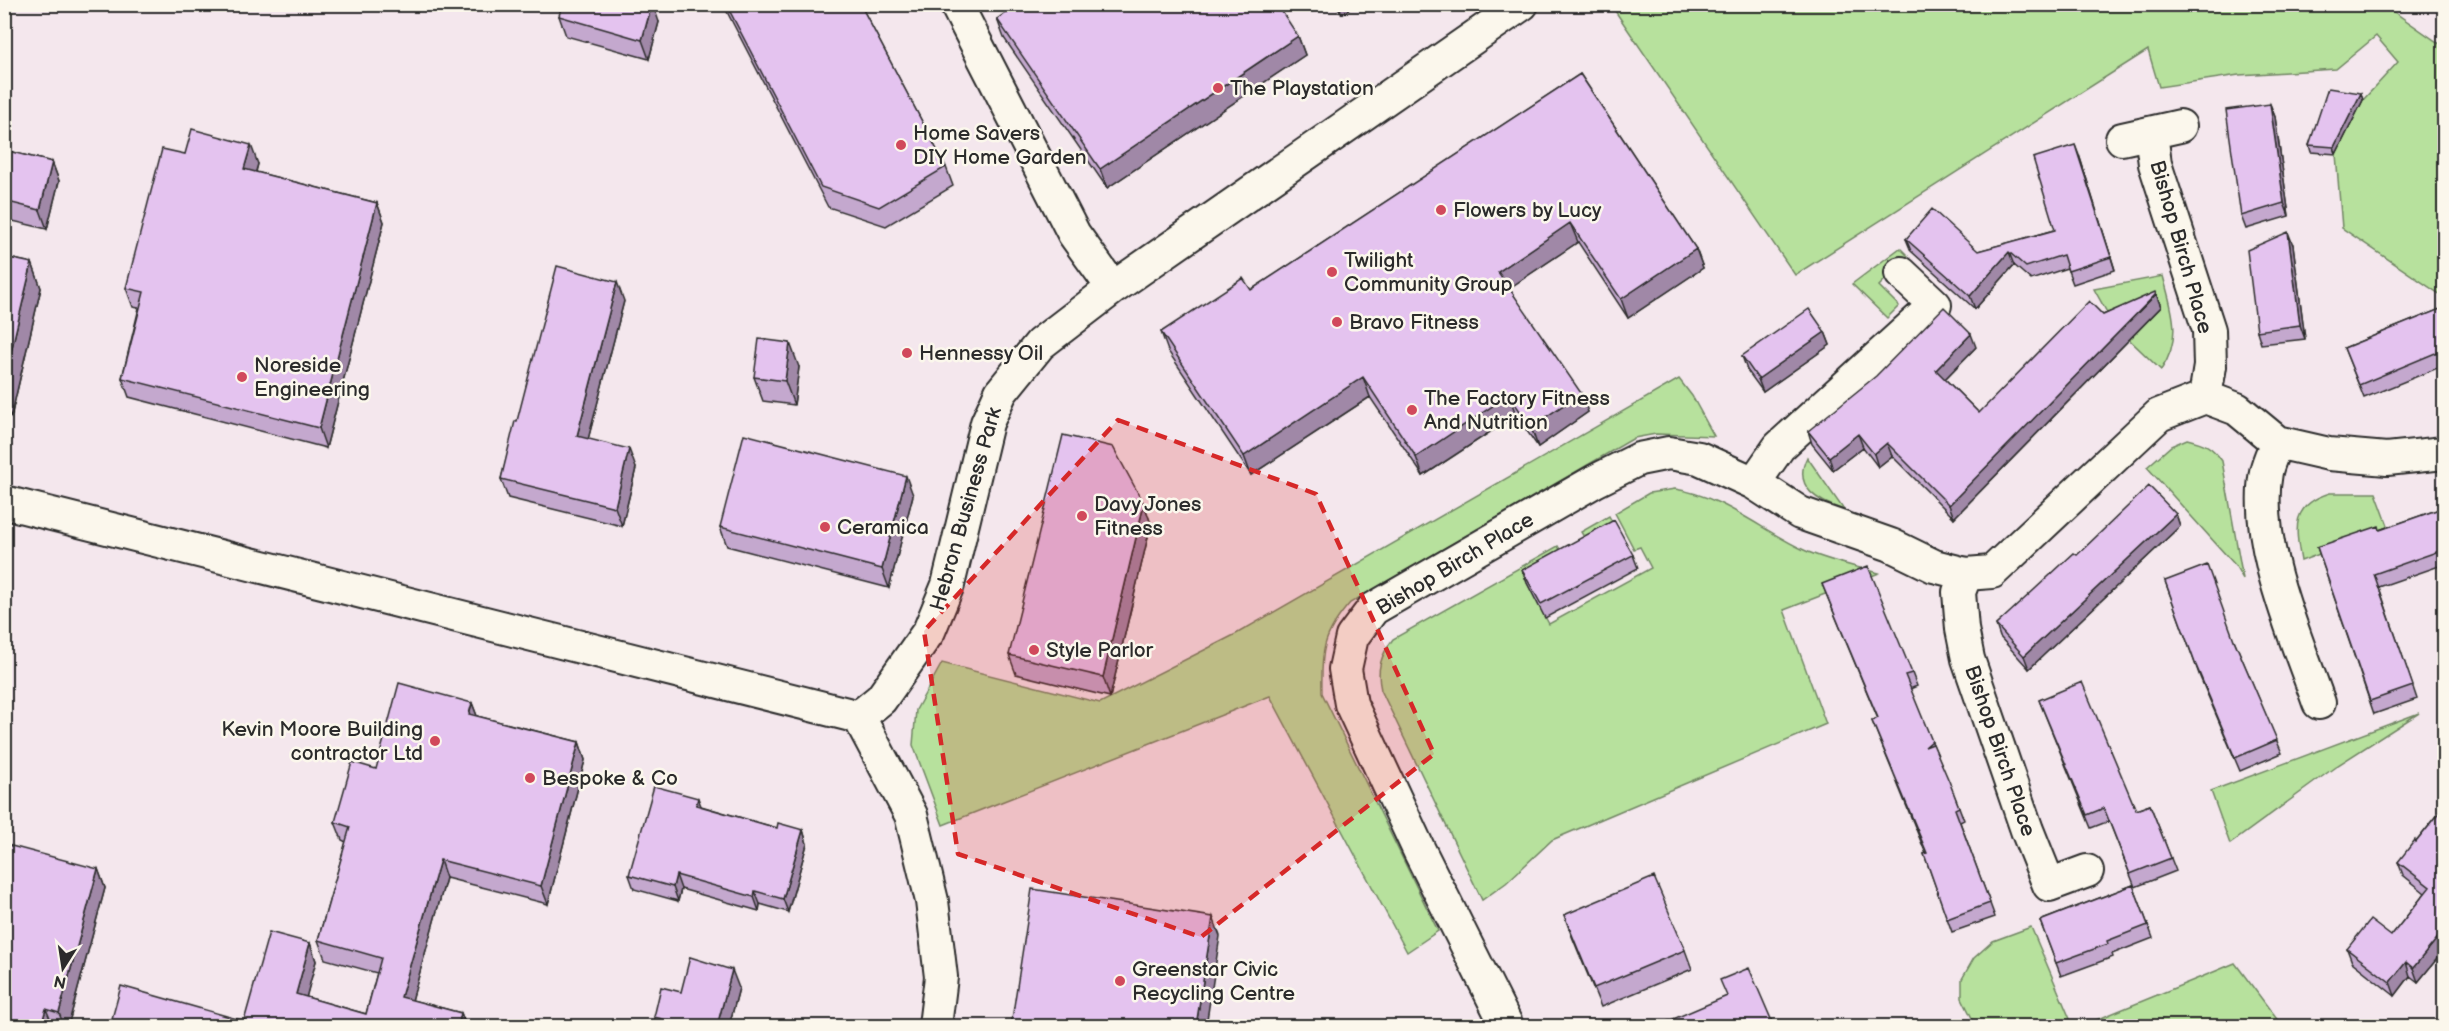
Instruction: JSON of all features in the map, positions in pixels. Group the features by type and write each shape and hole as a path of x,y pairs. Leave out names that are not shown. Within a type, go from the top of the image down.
{"street":[{"path":"956,4 1074,234 1113,288"},
{"name":"Hebron Business Park","path":"859,717 881,699 929,631 948,585 987,423 1001,392 1040,344 1113,288 1522,4"},
{"name":"Bishop Birch Place","path":"1507,1026 1425,861 1351,704 1345,669 1352,637 1373,609 1595,481 1639,459 1669,453 1700,458 1754,483 1800,513 1892,545 1934,566 1966,574 1992,572 2159,414 2205,397 2210,366 2209,330 2155,164 2151,133"},
{"path":"1754,483 1779,447 1935,305 1901,273"},
{"path":"2205,397 2236,409 2277,442 2329,454 2387,459 2445,453"},
{"path":"2277,442 2266,472 2264,516 2278,584 2319,702"},
{"path":"4,502 859,717 911,815 930,892 941,977 935,1026"},
{"name":"Bishop Birch Place","path":"1966,574 1959,592 1962,629 1968,659 2027,830 2049,885 2086,871"}],"highlighted area":[{"path":"1118,420 1316,494 1434,754 1201,937 958,854 924,631"}],"green space":[{"path":"1611,5 2384,5 2444,47 2444,297 2342,228 2336,154 2363,100 2398,62 2376,36 2336,69 2239,75 2159,87 2148,50 1795,275"},
{"path":"1900,248 1908,256 1879,286 1899,306 1887,318 1852,284"},
{"path":"2163,276 2172,312 2174,335 2168,358 2161,370 2114,325 2094,289"},
{"path":"1679,379 1692,396 1714,436 1656,434 1634,438 1350,603 1329,635 1323,655 1322,693 1438,931 1407,952 1270,696 943,825 913,745 916,710 942,663 1100,703 1236,634"},
{"path":"2187,439 2207,446 2222,461 2243,579 2235,565 2147,467 2171,446"},
{"path":"1807,457 1844,510 1826,503 1810,492 1803,477"},
{"path":"1675,489 1693,493 1726,506 1813,554 1879,573 1784,610 1826,724 1552,840 1506,883 1482,900 1381,690 1379,669 1385,651 1393,639 1558,546 1564,556 1527,583 1549,624 1651,568 1640,547 1634,549 1615,513 1649,493"},
{"path":"2330,493 2376,493 2389,528 2301,561 2297,528 2302,511 2317,498"},
{"path":"1609,516 1619,534 1591,549 1581,532"},
{"path":"2419,713 2338,765 2230,844 2211,791"},
{"path":"2031,927 2073,1026 1976,1026 1962,998 1962,979 1974,958 1993,941"},
{"path":"2235,963 2282,1026 2084,1025 2216,971"}],"building":[{"path":"562,4 652,4 642,40 559,16"},
{"path":"726,4 860,4 946,167 879,207 821,187"},
{"path":"1018,4 1277,4 1298,36 1100,169 997,19"},
{"path":"1580,74 1696,249 1621,299 1570,223 1498,272 1581,393 1531,427 1509,395 1416,457 1363,377 1244,456 1161,332 1243,278 1251,290"},
{"path":"2328,88 2361,93 2334,147 2309,145"},
{"path":"2270,104 2284,203 2241,216 2226,110"},
{"path":"192,129 251,145 244,169 377,203 319,428 122,378 144,292 126,288 162,149 185,154"},
{"path":"2075,145 2111,257 2068,271 2063,255 2026,267 2009,252 1970,296 1906,239 1932,209 1978,251 2055,230 2033,158"},
{"path":"4,150 52,162 40,210 4,201"},
{"path":"2288,232 2300,325 2257,331 2247,250"},
{"path":"4,257 32,263 4,381"},
{"path":"557,266 617,282 577,436 629,449 615,507 501,479"},
{"path":"2155,292 2156,294 1949,505 1887,443 1874,454 1858,434 1829,457 1808,431 1876,376 1944,307 1971,334 1936,370 1979,413 2089,301 2103,315"},
{"path":"2445,307 2445,349 2359,385 2344,348"},
{"path":"1809,309 1825,332 1758,379 1742,356"},
{"path":"759,339 790,343 785,381 754,377"},
{"path":"744,434 906,476 882,569 720,527"},
{"path":"1063,435 1113,447 1144,504 1103,677 1009,655"},
{"path":"2149,486 2176,514 2024,656 1996,625 2074,553 2077,555"},
{"path":"2445,507 2445,549 2374,574 2413,686 2370,701 2317,547 2379,526 2380,530"},
{"path":"1614,520 1633,555 1541,604 1522,570"},
{"path":"2207,565 2234,640 2277,740 2235,758 2195,663 2165,581"},
{"path":"1868,566 1912,673 1905,675 1932,741 1925,747 1933,744 1949,781 1959,807 1955,809 1990,903 1947,919 1924,854 1927,853 1872,721 1878,718 1822,584"},
{"path":"2082,682 2136,810 2150,805 2171,858 2130,874 2104,808 2087,815 2039,700"},
{"path":"399,683 472,703 469,714 579,742 541,886 440,860 401,997 461,1013 458,1026 110,1026 121,986 244,1021 269,932 310,943 296,994 366,1014 381,958 318,940 350,827 335,822 352,762 376,769"},
{"path":"654,786 698,798 696,805 777,828 778,823 803,830 783,899 755,891 754,897 676,875 673,887 629,875"},
{"path":"2445,806 2445,929 2413,968 2406,962 2390,982 2347,949 2370,920 2391,936 2430,887 2398,862"},
{"path":"4,844 98,869 59,1013 46,1009 41,1026 4,1026"},
{"path":"1654,877 1685,950 1594,988 1564,915"},
{"path":"2133,885 2148,925 2107,941 2108,944 2056,963 2040,921"},
{"name":"Greenstar Civic Recycling Centre","path":"1032,889 1213,917 1196,1026 1011,1026"},
{"path":"690,957 732,970 717,1026 681,1026 682,1024 654,1017 661,987 681,992"},
{"path":"1749,968 1774,1026 1657,1026 1727,996 1720,980"}],"place":[{"name":"The Playstation","path":"1218,88"},
{"name":"Home Savers DIY Home Garden","path":"901,145"},
{"name":"Flowers by Lucy","path":"1441,210"},
{"name":"Twilight Community Group","path":"1332,272"},
{"name":"Bravo Fitness","path":"1337,322"},
{"name":"Hennessy Oil","path":"907,353"},
{"name":"Noreside Engineering","path":"242,377"},
{"name":"The Factory Fitness And Nutrition","path":"1412,410"},
{"name":"Davy Jones Fitness","path":"1082,516"},
{"name":"Ceramica","path":"825,527"},
{"name":"Style Parlor","path":"1034,650"},
{"name":"Kevin Moore Building contractor Ltd","path":"435,741"},
{"name":"Bespoke & Co","path":"530,778"},
{"name":"Greenstar Civic Recycling Centre","path":"1120,981"}]}
